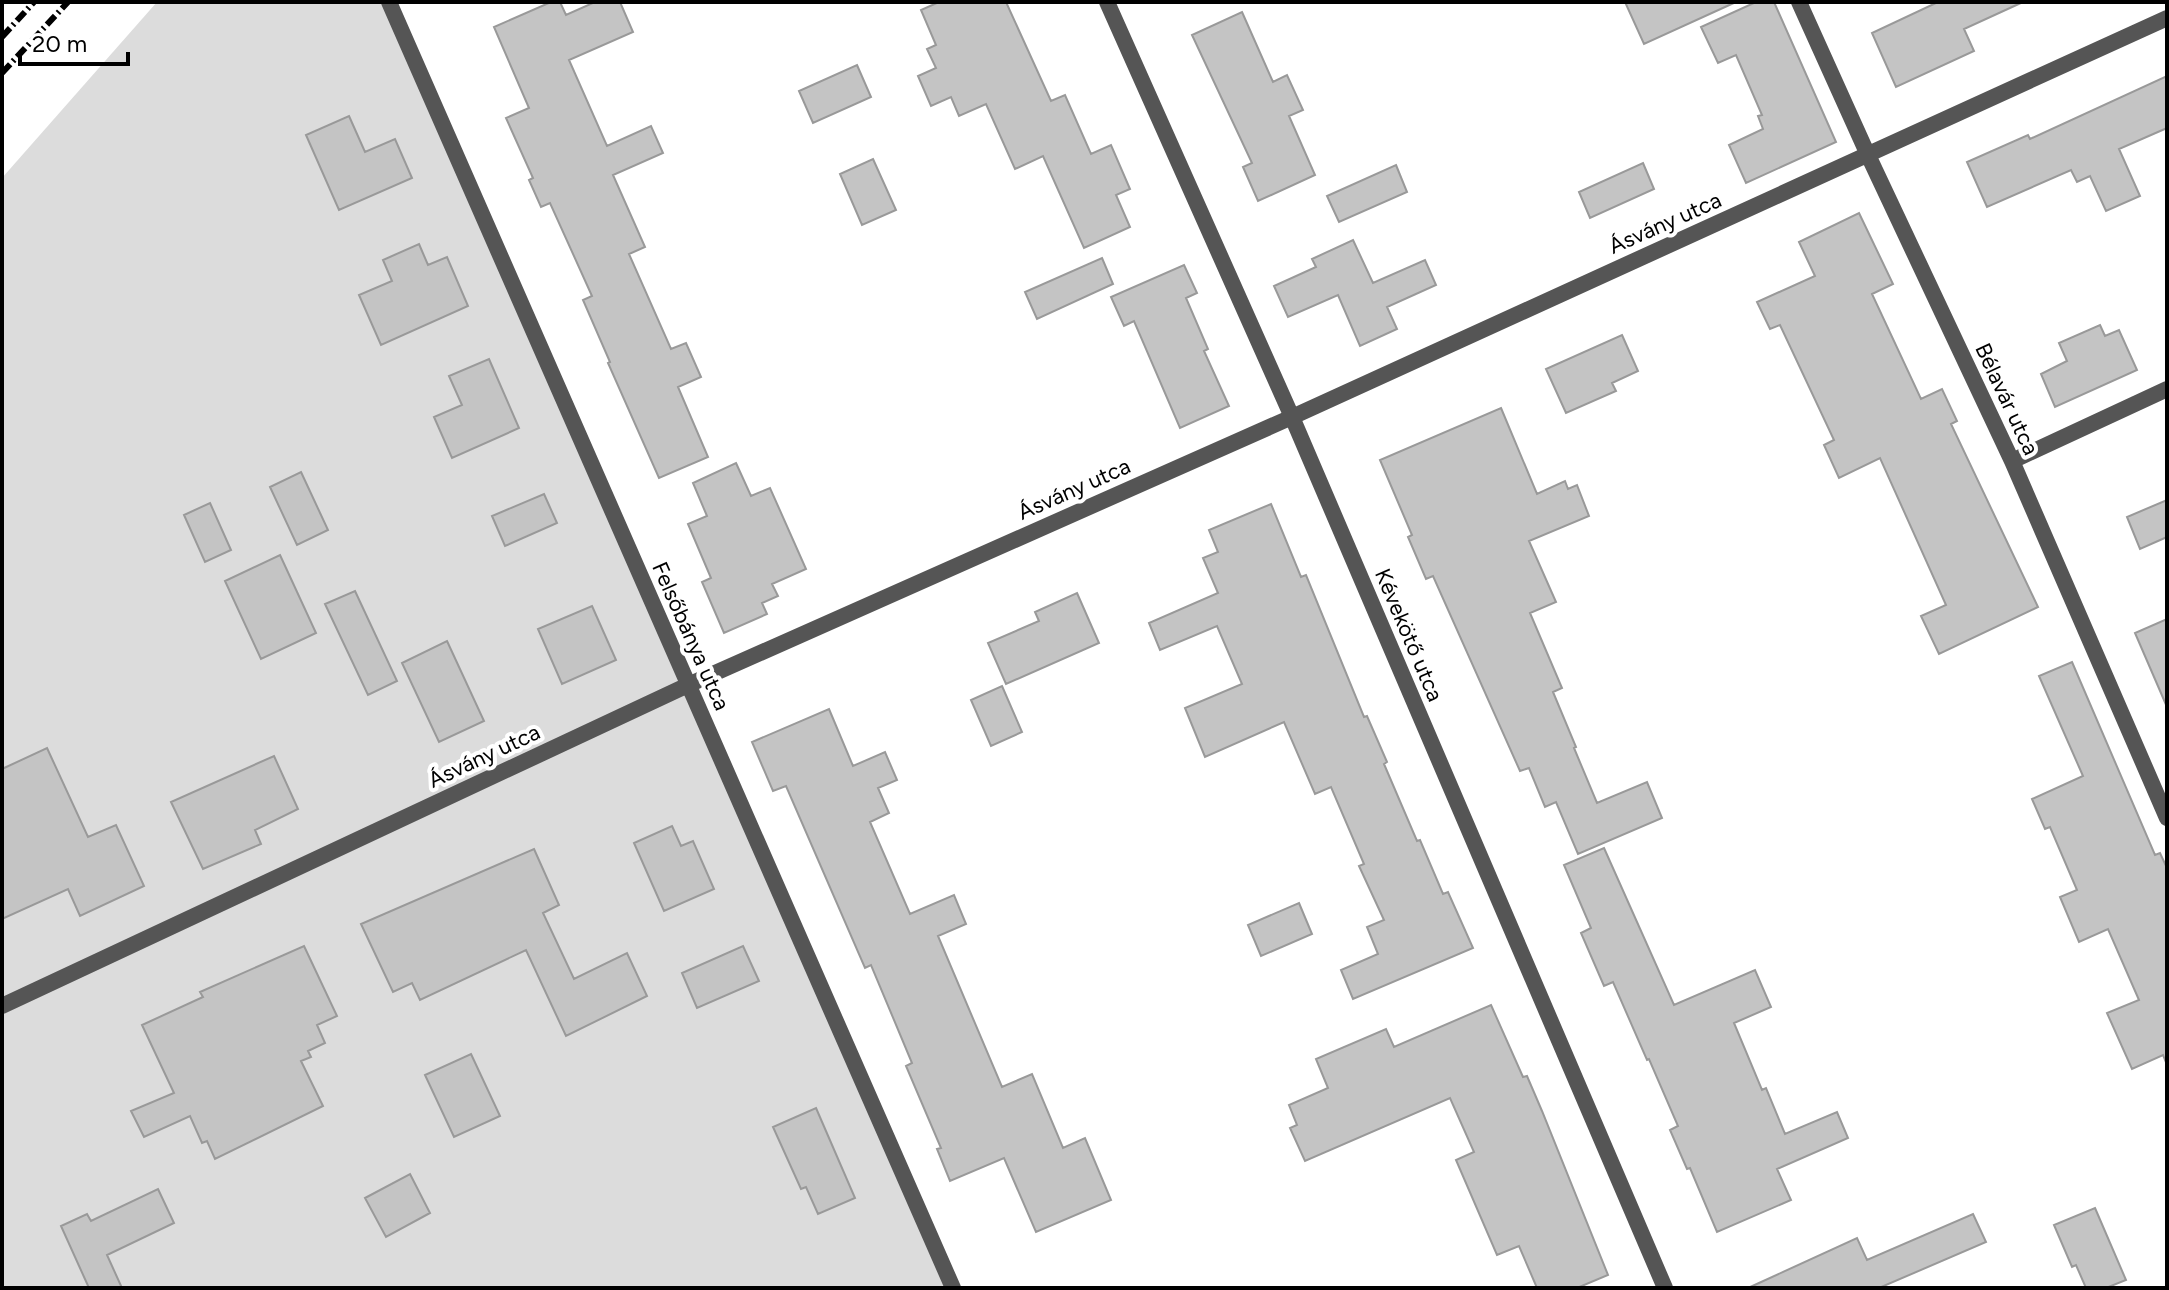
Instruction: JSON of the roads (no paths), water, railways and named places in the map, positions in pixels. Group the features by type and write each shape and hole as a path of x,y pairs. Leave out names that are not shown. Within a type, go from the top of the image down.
{"street":[{"name":"Felsőbánya utca","path":"389,2 953,1288"},
{"name":"Kévekötő utca","path":"1107,2 1292,417 1665,1288"},
{"name":"Bélavár utca","path":"1799,2 2012,461 2167,818"},
{"name":"Ásvány utca","path":"2,1006 688,685 1292,417 2167,18"},
{"path":"2012,461 2167,389"}],"railway":[{"path":"2,37 34,2"},
{"path":"2,73 68,2"}]}
